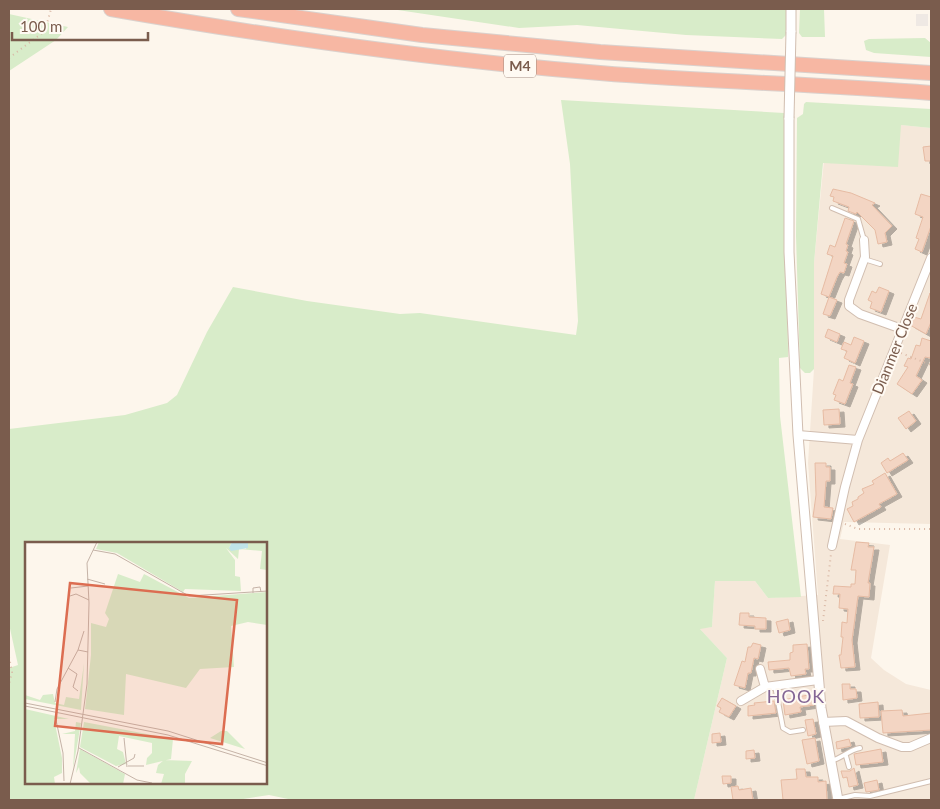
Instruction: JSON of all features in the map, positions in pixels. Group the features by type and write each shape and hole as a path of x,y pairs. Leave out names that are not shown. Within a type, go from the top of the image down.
{"highway":[{"name":"M4","path":"111,9 308,41 522,66 602,74 931,93"},
{"name":"M4","path":"238,9 422,35 600,52 931,73"}],"street":[{"path":"792,9 789,118 789,252 798,435 822,722 838,800"},
{"path":"864,240 864,259 848,300 850,306 860,314 902,329"},
{"name":"Dianmer Close","path":"832,546 858,440 931,258"},
{"path":"798,435 858,440"},
{"path":"760,670 765,687"},
{"path":"741,700 765,687 818,680"},
{"path":"822,722 846,721 878,738 902,747 910,747 931,738"}],"lane":[{"path":"832,208 858,219 864,240"},
{"path":"864,259 880,264"},
{"path":"814,626 823,623"},
{"path":"775,686 784,728 790,732 803,730"},
{"path":"830,762 860,748"},
{"path":"846,756 848,766"},
{"path":"838,800 855,795 870,796 931,781"}],"path":[{"path":"9,58 41,35 48,26 51,9"},
{"path":"894,350 931,365"},
{"path":"837,521 858,528 931,529"},
{"path":"823,623 832,546"},
{"path":"9,657 12,672 9,684"}],"shaded area":[{"path":"916,14 928,14 928,26 916,26"},
{"path":"901,125 931,128 931,524 844,522 840,539 890,545 871,658 884,670 906,684 931,690 931,800 694,800 727,658 699,628 712,627 715,580 755,581 768,598 818,595 808,463 814,369 814,263 824,160"}],"green space":[{"path":"391,9 786,9 786,35 782,39 686,35 577,25 519,28"},
{"path":"800,9 824,9 825,37 802,37 799,33"},
{"path":"9,14 68,27 56,40 9,71"},
{"path":"925,38 931,43 931,57 874,53 866,50 864,41 869,39"},
{"path":"561,100 784,113 788,357 779,358 780,416 801,597 768,598 755,581 715,581 712,627 700,629 727,658 694,800 293,800 269,795 237,800 9,800 9,668 18,665 9,624 9,429 125,415 167,403 177,395 207,332 233,287 307,301 400,314 420,313 576,335 578,321 570,164"},
{"path":"806,102 931,109 931,128 901,125 898,167 823,163 814,263 814,369 810,373 805,373 800,368 796,236 797,118 803,114"}],"building":[{"path":"931,146 931,161 925,161 923,147"},
{"path":"833,189 851,193 875,203 872,205 892,226 885,233 887,242 878,244 875,230 857,212 856,214 848,211 849,207 833,201 834,197 830,196"},
{"path":"921,194 931,197 931,226 922,252 915,249 919,239 916,238 923,217 915,214"},
{"path":"845,218 854,221 846,244 848,245 846,251 848,252 844,263 847,264 844,273 840,272 837,277 829,297 821,294 833,256 827,254 830,245 835,247"},
{"path":"879,287 889,291 881,312 870,308 872,302 868,300 872,291 876,293"},
{"path":"930,293 931,322 926,334 910,325 914,317 921,319"},
{"path":"829,297 837,300 830,316 823,314"},
{"path":"828,329 840,334 837,342 825,337"},
{"path":"854,337 864,341 855,363 844,358 847,351 841,349 844,342 851,345"},
{"path":"922,338 931,341 931,354 930,358 925,357 916,376 922,380 912,394 897,384 908,367 904,366 908,358 911,359 916,345 920,346"},
{"path":"849,365 856,367 850,383 853,384 845,404 834,400 836,395 833,394 839,379 843,381"},
{"path":"839,409 840,424 824,425 823,410"},
{"path":"909,411 916,421 906,429 898,418"},
{"path":"903,453 908,460 887,473 881,463 888,458 890,461"},
{"path":"815,463 826,463 826,467 830,467 830,481 826,481 824,507 833,508 831,519 813,517 816,495"},
{"path":"885,473 897,494 879,504 881,507 854,522 847,509 853,506 852,502 864,493 862,489 874,484 872,481"},
{"path":"856,542 869,543 868,547 874,547 868,583 870,583 869,597 858,596 852,640 855,667 841,668 839,655 841,655 843,637 841,637 842,622 847,623 848,609 839,608 840,594 833,594 834,586 851,587 851,584 855,584 856,570 851,570"},
{"path":"740,613 749,613 749,617 766,618 766,629 755,629 755,626 739,625"},
{"path":"788,619 790,630 779,633 776,622"},
{"path":"753,643 761,645 758,659 754,658 751,673 748,673 745,688 734,685 742,661 745,662 748,647 751,647"},
{"path":"807,644 809,669 805,669 806,674 791,676 789,668 769,670 768,662 790,660 793,645"},
{"path":"842,684 850,684 850,689 856,689 857,698 843,700"},
{"path":"813,694 814,705 800,707 801,712 785,715 783,700"},
{"path":"722,698 736,706 729,717 719,712 721,708 717,706"},
{"path":"774,701 776,713 748,716 748,706 755,705 754,703"},
{"path":"878,702 879,717 860,718 859,704"},
{"path":"902,710 903,716 931,713 931,730 883,733 881,711"},
{"path":"813,719 816,734 808,736 805,720"},
{"path":"720,733 721,742 712,743 712,734"},
{"path":"815,738 819,761 807,764 802,740"},
{"path":"849,739 851,746 837,749 836,742"},
{"path":"881,749 883,762 856,765 854,754"},
{"path":"754,750 755,758 746,759 746,751"},
{"path":"854,768 858,785 849,787 847,777 843,778 841,771 850,771"},
{"path":"796,769 805,769 806,777 818,777 818,782 826,781 827,800 783,800 781,780 797,779"},
{"path":"722,776 731,776 731,783 723,784"},
{"path":"877,780 879,790 866,792 864,783"},
{"path":"738,786 739,790 751,788 753,800 733,800 731,787"}],"district":[{"name":"HOOK","path":"796,697"}]}
